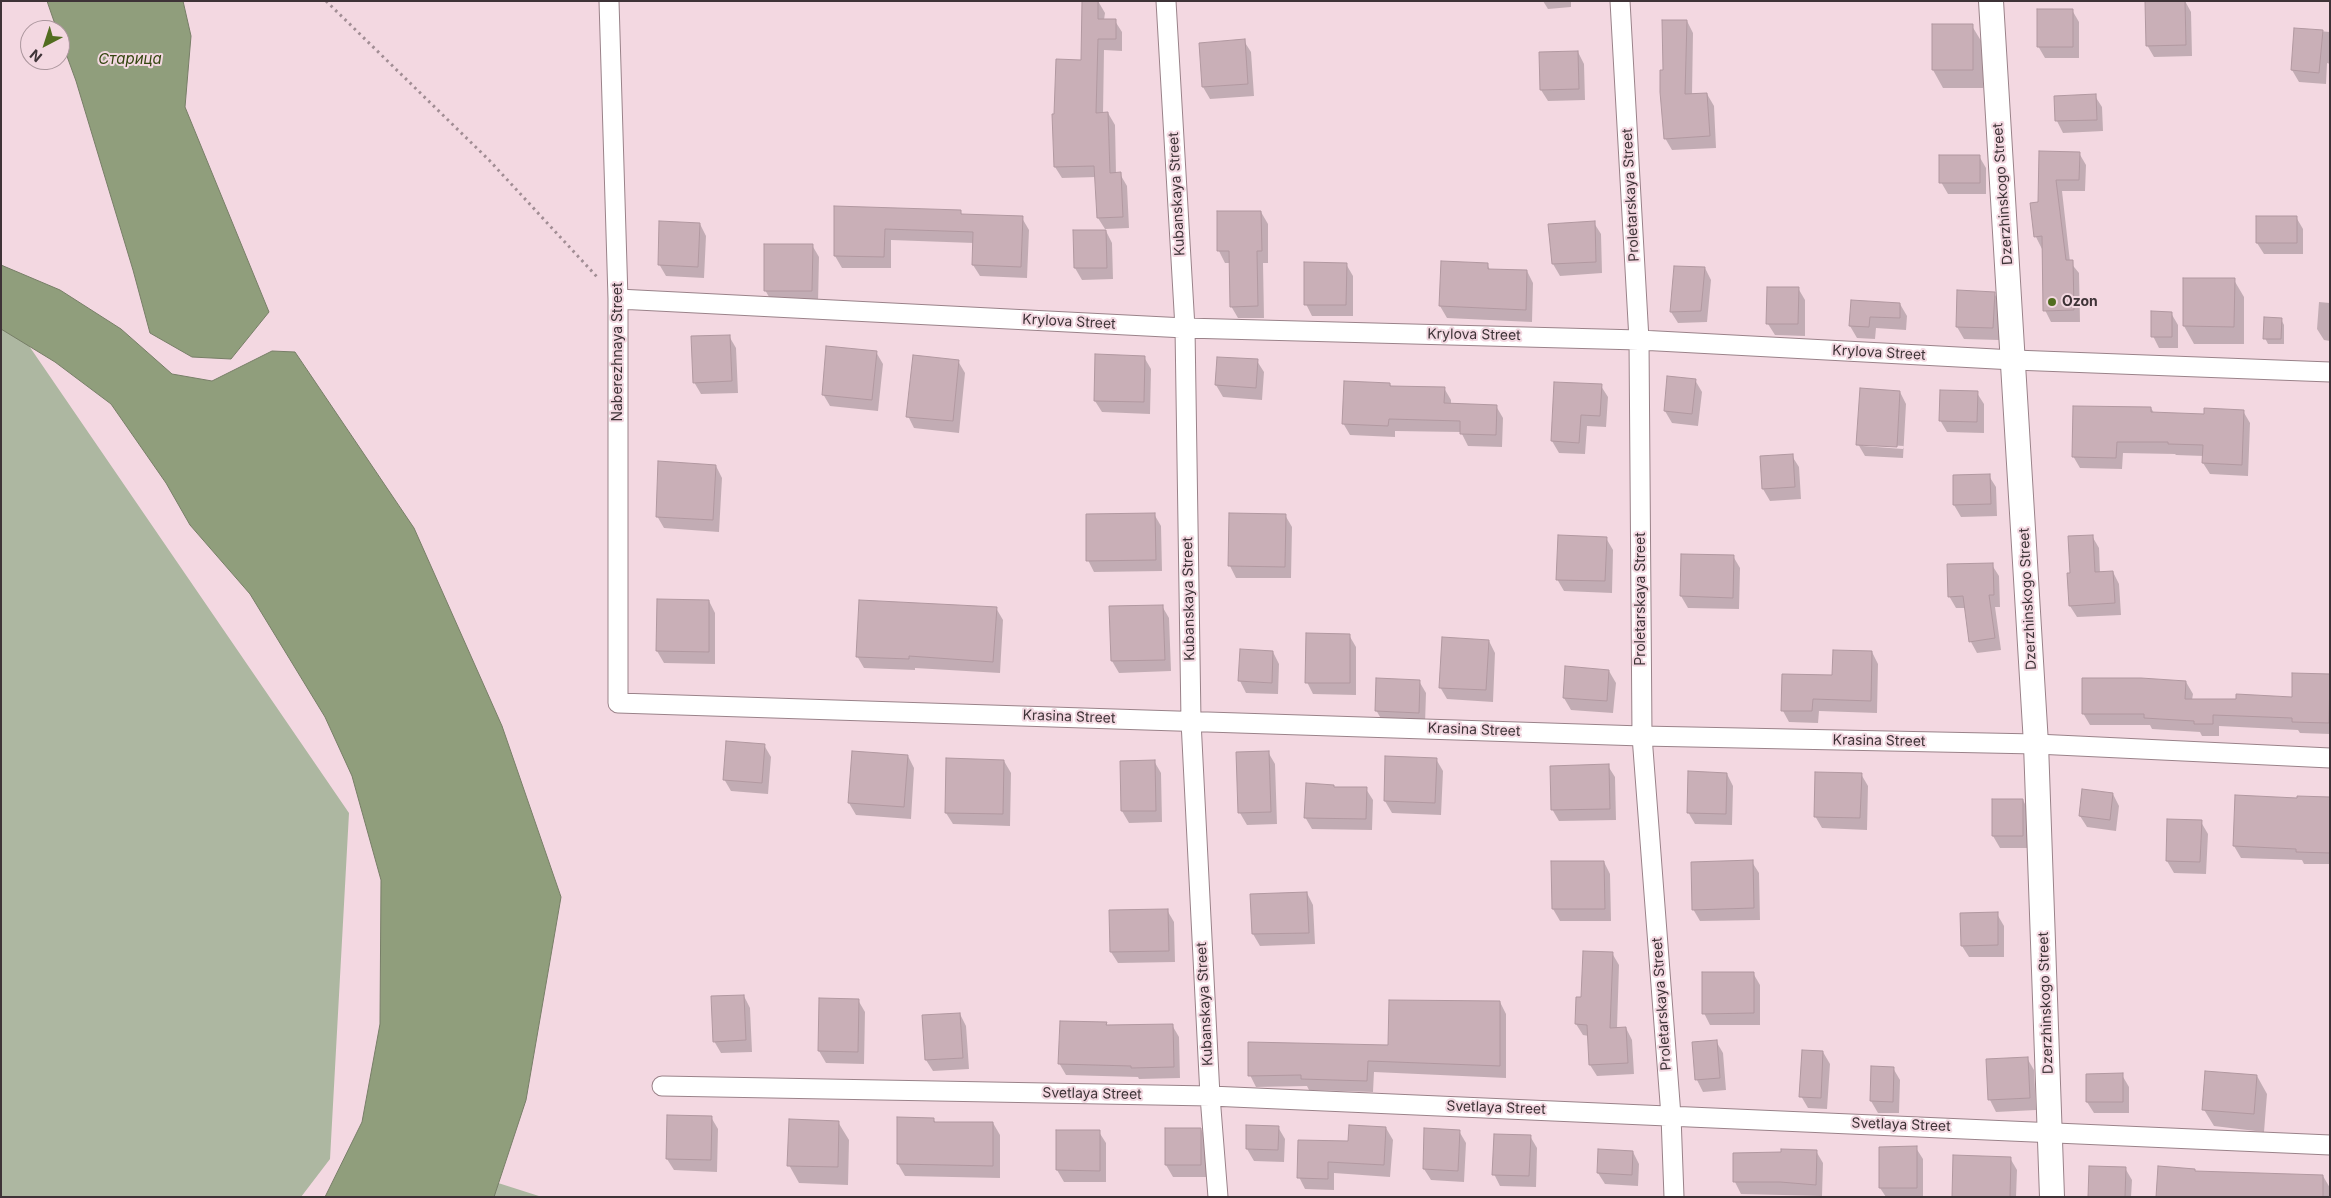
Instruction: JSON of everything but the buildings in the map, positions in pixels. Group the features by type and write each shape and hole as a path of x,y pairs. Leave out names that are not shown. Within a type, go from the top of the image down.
{"street":[{"name":"Naberezhnaya Street","path":"609,1 618,299 618,703"},
{"name":"Kubanskaya Street","path":"1166,1 1185,328 1191,721 1210,1096 1218,1197"},
{"name":"Proletarskaya Street","path":"1620,1 1639,340 1642,736 1671,1116 1674,1197"},
{"name":"Dzerzhinskogo Street","path":"1991,1 2036,744 2052,1197"},
{"name":"Krylova Street","path":"618,299 1185,328 1639,340 2014,360 2330,372"},
{"name":"Krasina Street","path":"618,703 1642,736 2036,744 2330,758"},
{"name":"Svetlaya Street","path":"662,1086 1210,1096 2330,1144"}],"path":[{"path":"326,1 489,160 618,299"}],"shaded area":[{"path":"1,305 349,813 330,1159 301,1197 1,1197"},
{"path":"495,1182 542,1197 488,1197"}],"water":[{"name":"Старица","path":"47,1 183,1 191,36 185,107 269,312 231,359 192,357 150,333 133,270 70,64 70,20 54,20"},
{"path":"1,265 60,290 121,329 172,374 212,381 272,351 295,352 414,528 502,726 561,897 526,1100 494,1197 325,1197 362,1122 380,1024 381,880 352,776 325,717 250,594 190,525 166,483 111,404 55,362 1,329"}],"place":[{"name":"Ozon","path":"2052,302"}]}
